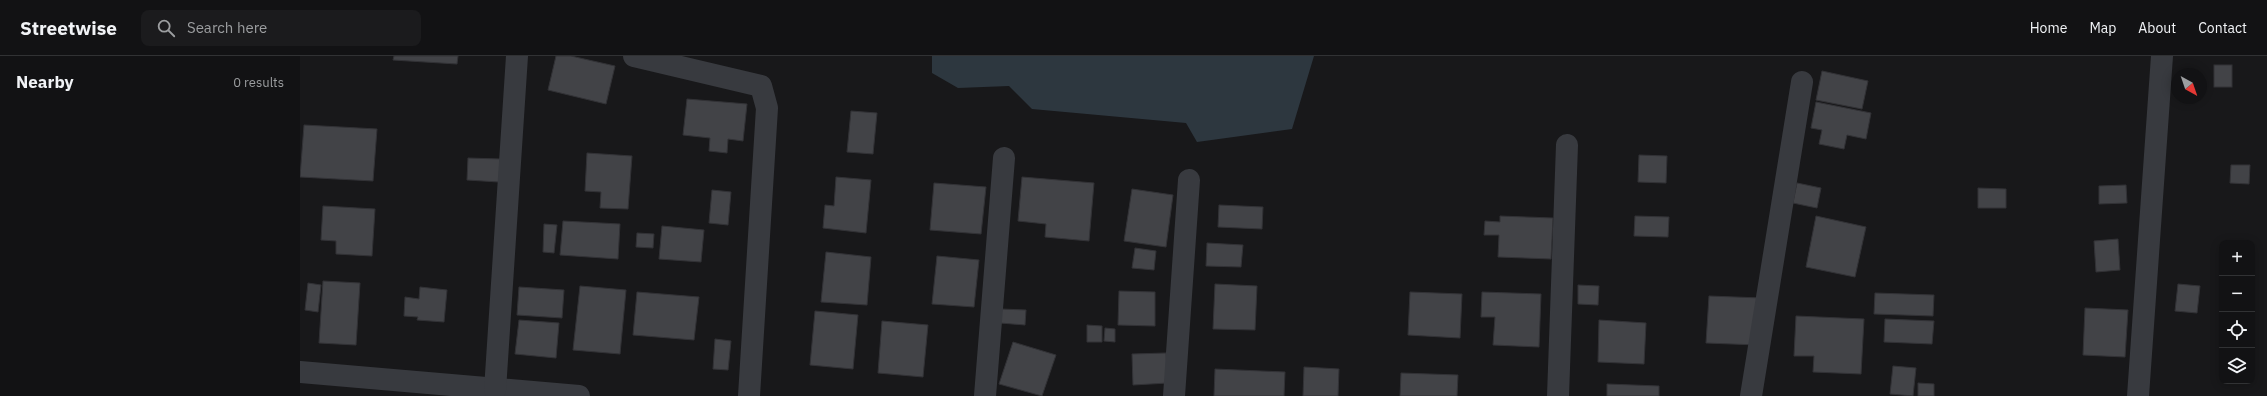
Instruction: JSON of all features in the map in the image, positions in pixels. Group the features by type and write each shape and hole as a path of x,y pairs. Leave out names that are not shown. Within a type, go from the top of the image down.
{"street":[{"path":"495,390 518,56"},
{"path":"634,56 761,86 768,108 748,396"},
{"path":"2138,396 2162,56"},
{"path":"1751,396 1802,82"},
{"path":"1558,396 1567,145"},
{"path":"985,396 1004,158"},
{"path":"1174,396 1189,180"},
{"path":"300,372 495,390 579,396"}],"shaded area":[{"path":"932,56 1314,56 1292,129 1197,142 1186,123 1032,109 1009,86 958,88 932,73"}],"building":[{"path":"394,56 458,56 457,64 393,60"},
{"path":"556,56 571,56 615,66 606,104 548,90"},
{"path":"2214,65 2232,65 2232,87 2214,87"},
{"path":"1822,71 1868,81 1862,109 1816,100"},
{"path":"687,99 747,104 743,141 728,139 727,153 709,151 710,138 683,135"},
{"path":"1816,102 1871,113 1866,139 1847,135 1844,149 1819,144 1822,130 1811,128"},
{"path":"851,111 877,113 873,154 847,152"},
{"path":"304,125 377,129 373,181 300,177"},
{"path":"587,153 632,156 628,209 600,208 601,192 585,191"},
{"path":"1639,155 1667,156 1666,183 1638,182"},
{"path":"468,158 500,159 499,182 467,180"},
{"path":"2231,165 2250,165 2249,184 2230,183"},
{"path":"836,177 871,180 866,233 823,228 825,205 834,206"},
{"path":"1022,177 1094,183 1089,241 1045,237 1046,224 1018,221"},
{"path":"934,183 986,187 981,234 930,230"},
{"path":"1797,183 1821,188 1817,208 1793,203"},
{"path":"2126,185 2127,203 2099,204 2099,186"},
{"path":"1978,188 2006,189 2006,208 1978,208"},
{"path":"1132,189 1173,195 1166,247 1124,241"},
{"path":"712,190 731,192 728,225 709,223"},
{"path":"1219,205 1263,207 1262,229 1218,227"},
{"path":"323,206 375,209 372,256 336,254 336,241 321,240"},
{"path":"1500,216 1553,218 1551,259 1498,257 1499,235 1484,235 1485,221 1500,222"},
{"path":"1635,216 1669,217 1668,237 1634,236"},
{"path":"1816,216 1866,227 1855,277 1806,267"},
{"path":"563,221 620,224 618,259 560,255"},
{"path":"544,224 557,225 554,253 543,252"},
{"path":"662,226 704,230 701,262 659,259"},
{"path":"637,233 654,234 653,248 636,247"},
{"path":"2118,239 2120,270 2096,272 2094,241"},
{"path":"1207,243 1243,245 1241,267 1206,266"},
{"path":"1135,248 1156,251 1154,270 1132,268"},
{"path":"826,252 871,257 867,305 821,302"},
{"path":"937,256 979,260 974,307 932,304"},
{"path":"323,281 360,283 356,345 319,343"},
{"path":"308,283 321,285 318,312 305,310"},
{"path":"1215,284 1257,286 1255,330 1213,329"},
{"path":"2178,284 2200,286 2197,313 2175,311"},
{"path":"1578,285 1599,286 1598,305 1578,304"},
{"path":"580,286 626,290 620,354 573,350"},
{"path":"420,287 447,290 444,322 417,320 418,317 404,316 405,297 419,299"},
{"path":"519,287 564,290 562,318 517,315"},
{"path":"1119,291 1155,292 1155,326 1118,325"},
{"path":"637,292 699,297 694,340 633,335"},
{"path":"1410,292 1462,294 1460,338 1408,335"},
{"path":"1482,292 1541,294 1539,347 1493,345 1495,317 1481,317"},
{"path":"1875,293 1934,295 1933,316 1874,314"},
{"path":"1709,296 1761,298 1758,345 1706,343"},
{"path":"2085,308 2128,310 2125,357 2083,355"},
{"path":"1001,309 1026,310 1025,325 1000,323"},
{"path":"815,311 858,315 853,369 810,365"},
{"path":"1796,316 1864,319 1861,374 1813,372 1814,356 1794,356"},
{"path":"1885,319 1934,321 1932,344 1884,342"},
{"path":"519,320 559,323 556,358 515,354"},
{"path":"1599,320 1646,323 1644,364 1598,362"},
{"path":"882,321 928,325 923,377 878,373"},
{"path":"1087,325 1102,326 1102,342 1087,342"},
{"path":"1105,328 1115,329 1115,342 1104,341"},
{"path":"715,339 731,341 728,370 713,369"},
{"path":"1013,342 1056,355 1042,396 999,384"},
{"path":"1166,353 1168,383 1133,385 1132,354"},
{"path":"1893,366 1916,368 1913,396 1890,394"},
{"path":"1304,367 1339,369 1338,396 1303,396"},
{"path":"1215,369 1285,372 1284,396 1214,396"},
{"path":"1401,373 1458,375 1457,396 1400,396"},
{"path":"1918,383 1934,384 1934,396 1918,396"},
{"path":"1607,384 1659,386 1659,396 1607,396"}]}
